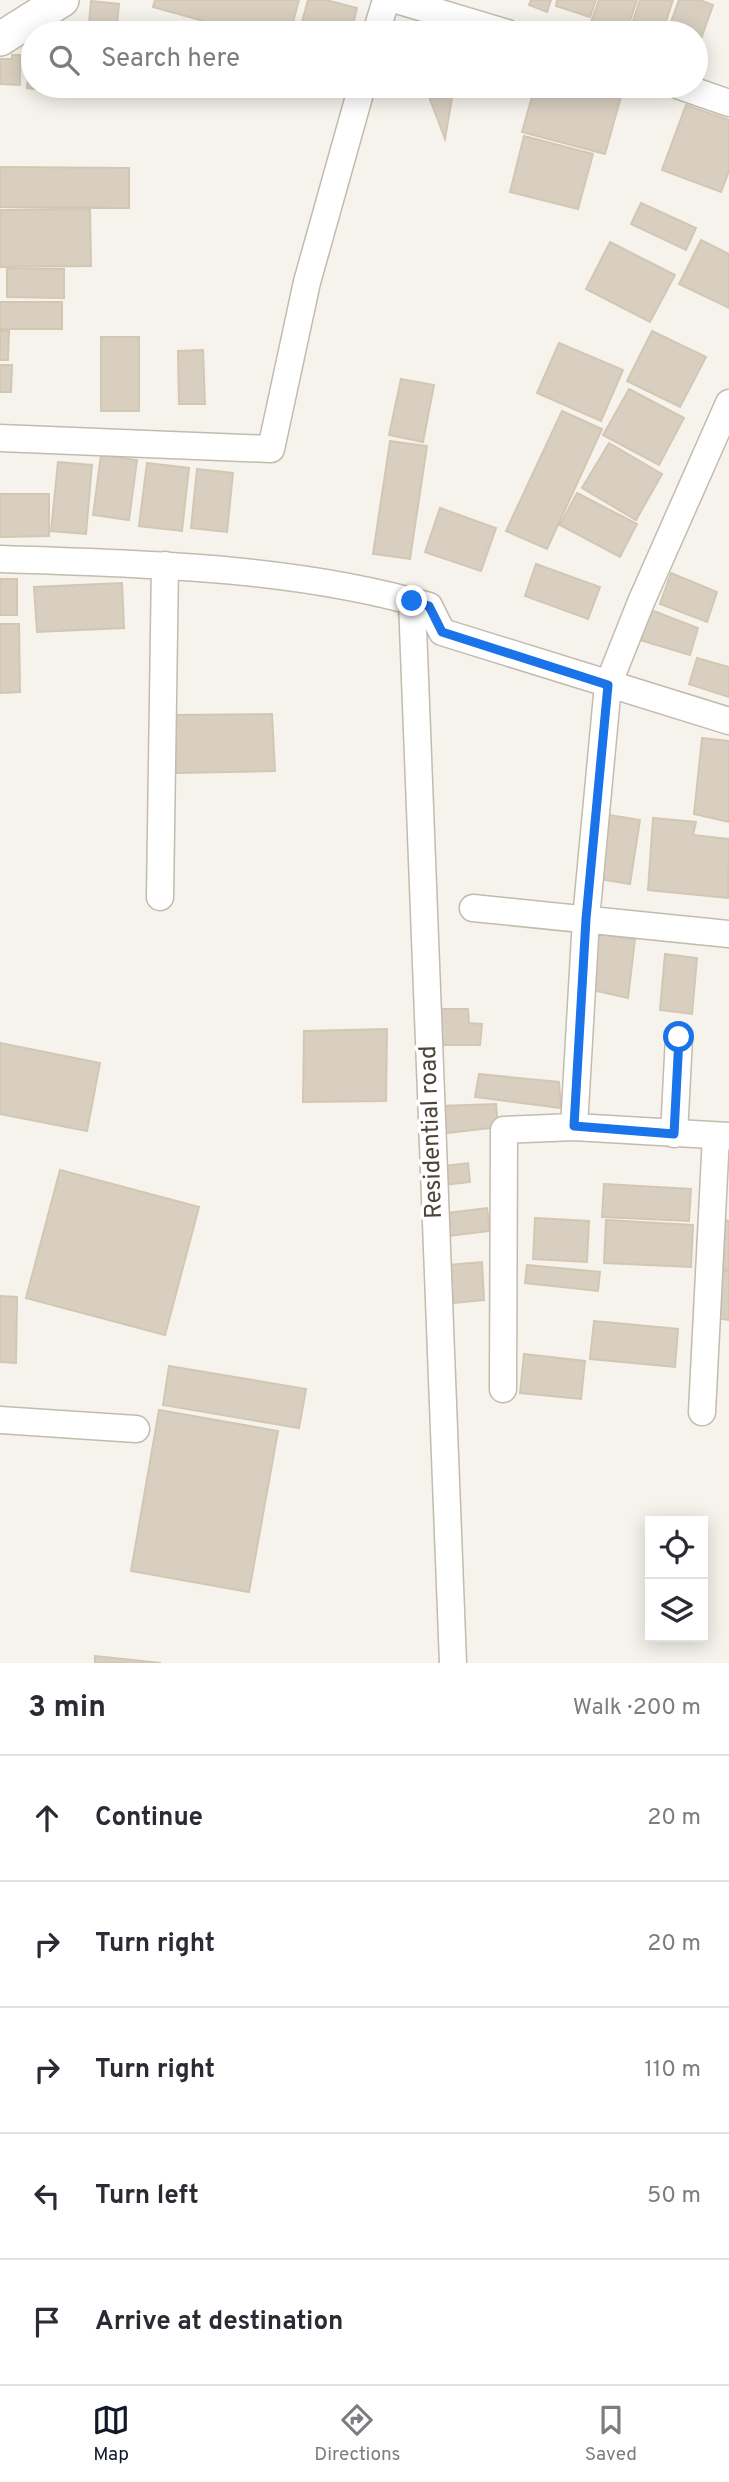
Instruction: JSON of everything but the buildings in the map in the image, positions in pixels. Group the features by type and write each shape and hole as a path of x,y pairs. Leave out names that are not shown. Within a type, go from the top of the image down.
{"street":[{"path":"29,21 62,0"},
{"path":"380,21 386,0"},
{"path":"397,0 467,21"},
{"path":"0,39 21,26"},
{"path":"708,96 729,103"},
{"path":"0,438 271,449 307,282 359,98"},
{"path":"574,1126 586,919 608,685 641,602 729,403"},
{"path":"0,559 165,565 318,581 412,601 429,606 442,632 729,721"},
{"path":"160,897 165,565"},
{"name":"Residential road","path":"412,601 453,1663"},
{"path":"473,908 729,934"},
{"path":"674,1134 679,1037"},
{"path":"503,1389 504,1130 574,1126 723,1136 702,1412"},
{"path":"0,1420 136,1430"}],"route":[{"path":"412,601 429,606 442,632 608,685 586,919 574,1126 674,1134 679,1037"}]}
